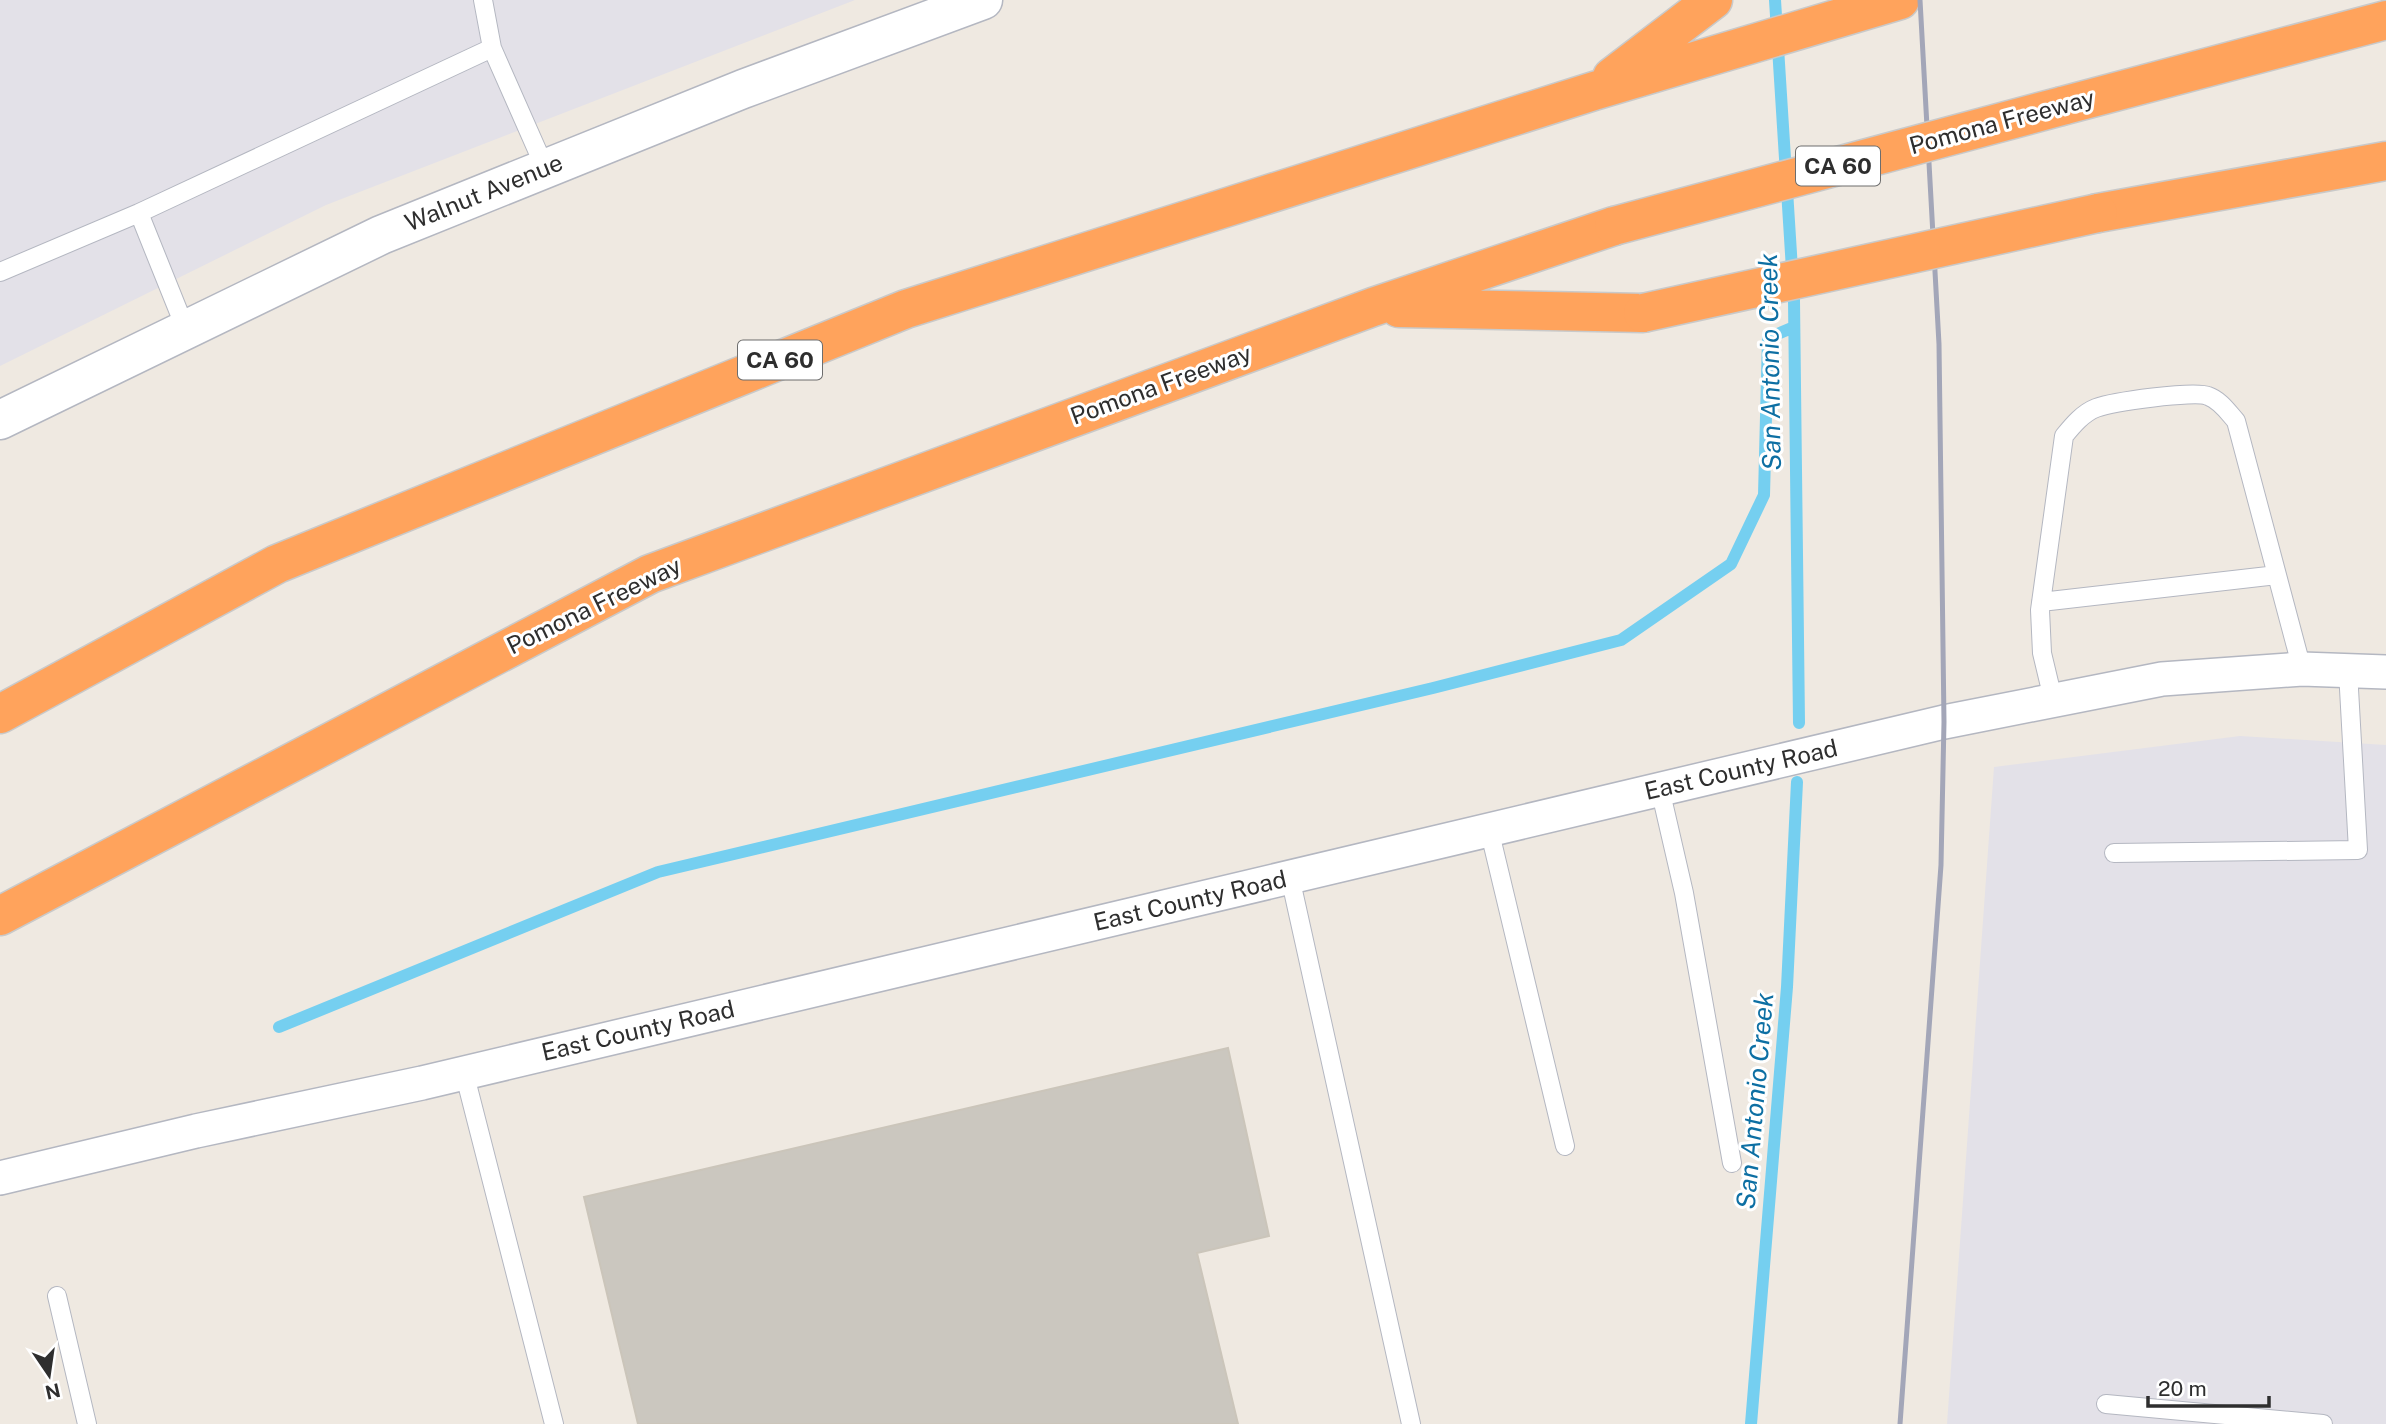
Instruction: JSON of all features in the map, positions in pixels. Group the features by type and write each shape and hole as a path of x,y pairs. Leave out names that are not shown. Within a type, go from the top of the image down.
{"highway":[{"path":"1594,91 1713,0"},
{"name":"CA 60","path":"0,714 276,564 906,309 1594,91 1900,0"},
{"name":"Pomona Freeway","path":"0,916 650,574 1373,307 1615,226 2386,20"},
{"path":"1373,307 1643,313 2098,213 2386,161"}],"street":[{"name":"Walnut Avenue","path":"0,420 382,235 743,89 983,0"},
{"name":"East County Road","path":"0,1178 196,1131 464,1072 1944,722 2162,679 2302,669 2386,672"}],"lane":[{"path":"482,0 492,48 545,168"},
{"path":"0,272 139,213 492,48"},
{"path":"139,213 186,330"},
{"path":"2053,699 2042,653 2041,602 2064,436 2082,416 2097,408 2181,394 2208,395 2223,406 2236,421 2302,669"},
{"path":"2041,602 2277,575"},
{"path":"2114,853 2358,850 2348,671"},
{"path":"1660,789 1684,893 1732,1163"},
{"path":"1489,829 1565,1146"},
{"path":"1290,877 1411,1424"},
{"path":"464,1072 554,1424"},
{"path":"57,1296 87,1424"},
{"path":"2106,1404 2323,1424"}],"shaded area":[{"path":"0,0 855,0 326,205 0,366"},
{"path":"2240,736 2386,745 2386,1424 1947,1424 1994,767"}],"building":[{"path":"1228,1048 1269,1236 1197,1253 1238,1424 638,1424 584,1197"}],"waterway":[{"name":"San Antonio Creek","path":"1775,0 1794,301 1799,723"},
{"path":"279,1027 658,872 1433,688 1621,640 1731,564 1764,495 1768,338 1794,327"},
{"name":"San Antonio Creek","path":"1751,1424 1787,987 1797,782"}],"railway":[{"path":"1900,1424 1941,865 1944,722 1939,344 1920,0"}]}
